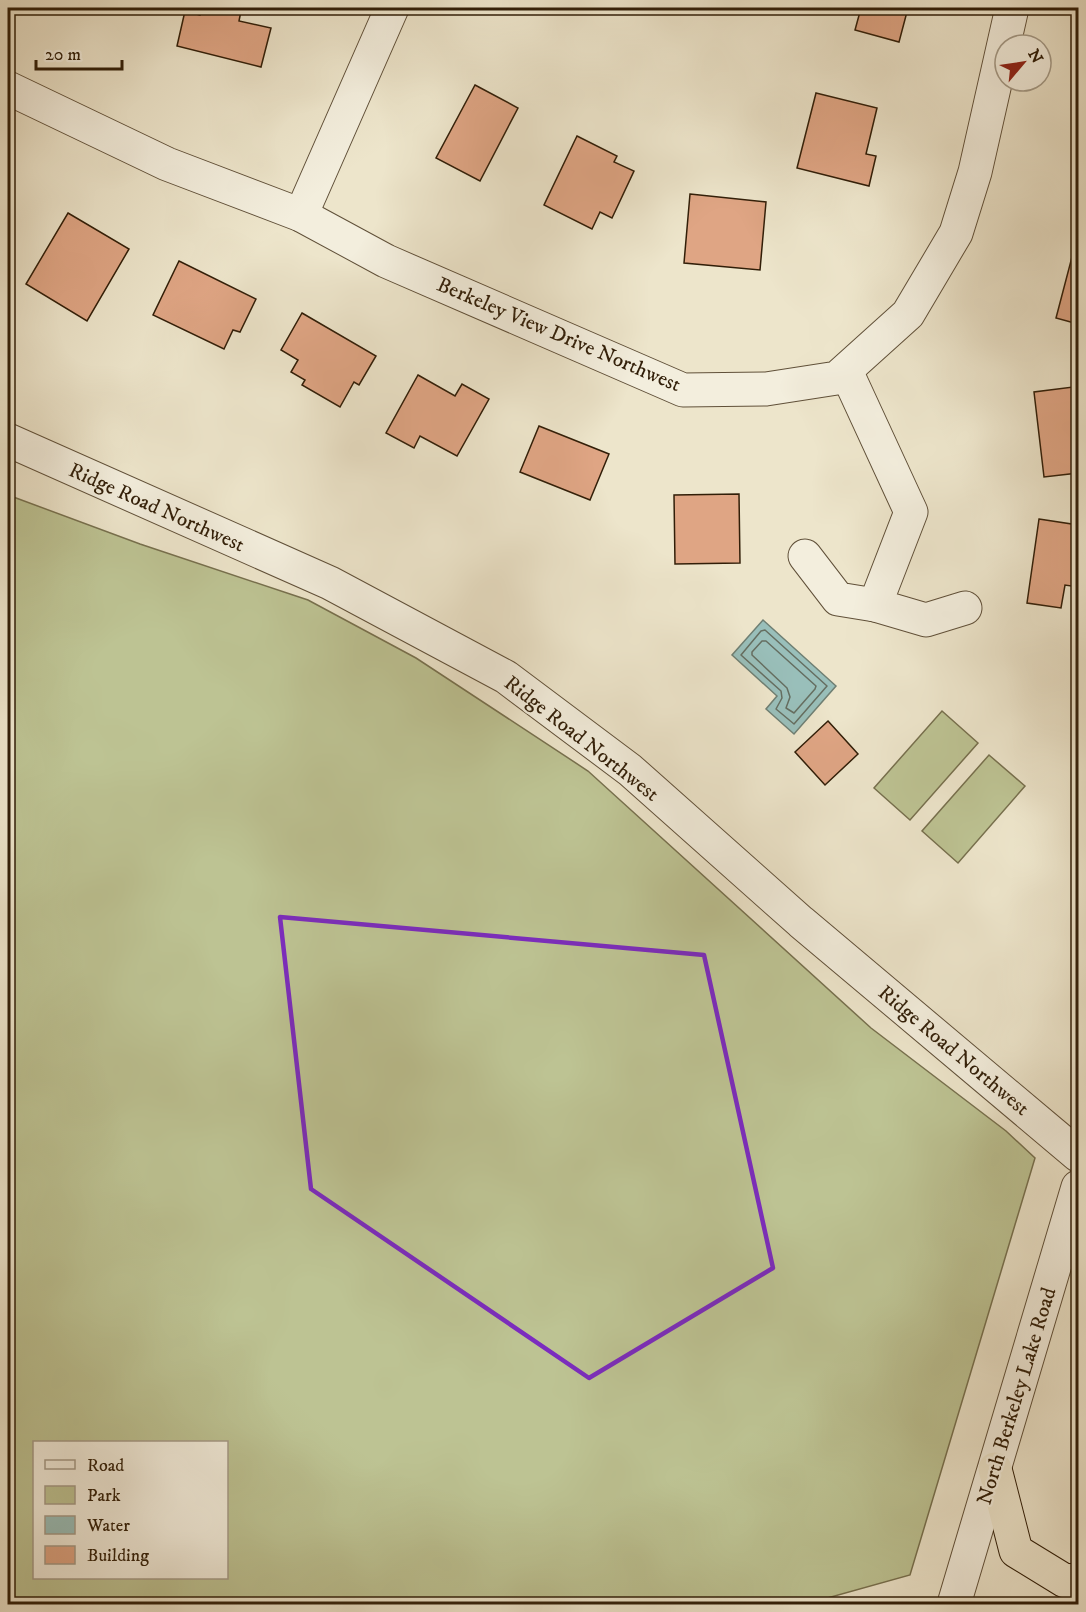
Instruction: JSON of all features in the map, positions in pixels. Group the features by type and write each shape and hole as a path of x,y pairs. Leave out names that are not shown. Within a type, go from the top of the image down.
{"highway":[{"path":"995,1469 1017,1551 1065,1581 1078,1580"}],"street":[{"path":"302,215 392,8"},
{"name":"Berkeley View Drive Northwest","path":"8,88 167,164 302,215 386,261 683,390 766,389 837,378 908,314 957,234 975,172 1012,8"},
{"path":"846,371 911,512 874,605"},
{"name":"Ridge Road Northwest","path":"8,440 330,583 506,677 630,770 810,929 1078,1155"},
{"path":"805,556 838,598 874,605 926,620 965,608"},
{"name":"North Berkeley Lake Road","path":"954,1605 995,1469 1066,1276 1078,1187"}],"highlighted area":[{"path":"280,917 704,955 773,1268 589,1378 311,1189"}],"green space":[{"path":"8,495 140,544 308,600 416,658 588,771 871,1028 1006,1131 1035,1158 910,1575 806,1604 8,1604"},
{"path":"942,711 978,743 910,820 874,788"},
{"path":"989,755 1025,786 958,863 922,831"}],"water":[{"path":"763,620 836,686 794,734 766,709 777,696 732,655"}],"building":[{"path":"202,8 227,8 241,11 239,21 271,28 261,67 177,46 185,11 200,15"},
{"path":"861,8 908,8 899,42 855,30"},
{"path":"475,85 518,108 480,181 436,158"},
{"path":"816,93 877,108 866,154 876,156 869,186 797,168"},
{"path":"577,136 617,156 614,162 634,171 612,218 600,212 592,229 544,205"},
{"path":"1078,159 1078,182 1073,181"},
{"path":"690,194 766,202 760,270 684,263"},
{"path":"68,213 129,249 87,321 26,284"},
{"path":"1078,234 1078,324 1056,318"},
{"path":"179,261 256,299 240,332 233,330 224,349 153,315"},
{"path":"302,313 376,356 359,385 354,382 340,407 302,385 305,380 291,372 298,360 281,350"},
{"path":"418,375 455,396 462,384 489,399 457,456 420,436 414,448 386,433"},
{"path":"1073,387 1075,408 1078,407 1078,473 1044,477 1034,392"},
{"path":"539,426 609,454 590,500 520,472"},
{"path":"739,494 740,563 675,564 674,495"},
{"path":"1039,519 1078,525 1078,587 1065,585 1061,608 1027,603"},
{"path":"828,721 858,754 825,785 795,752"}]}
